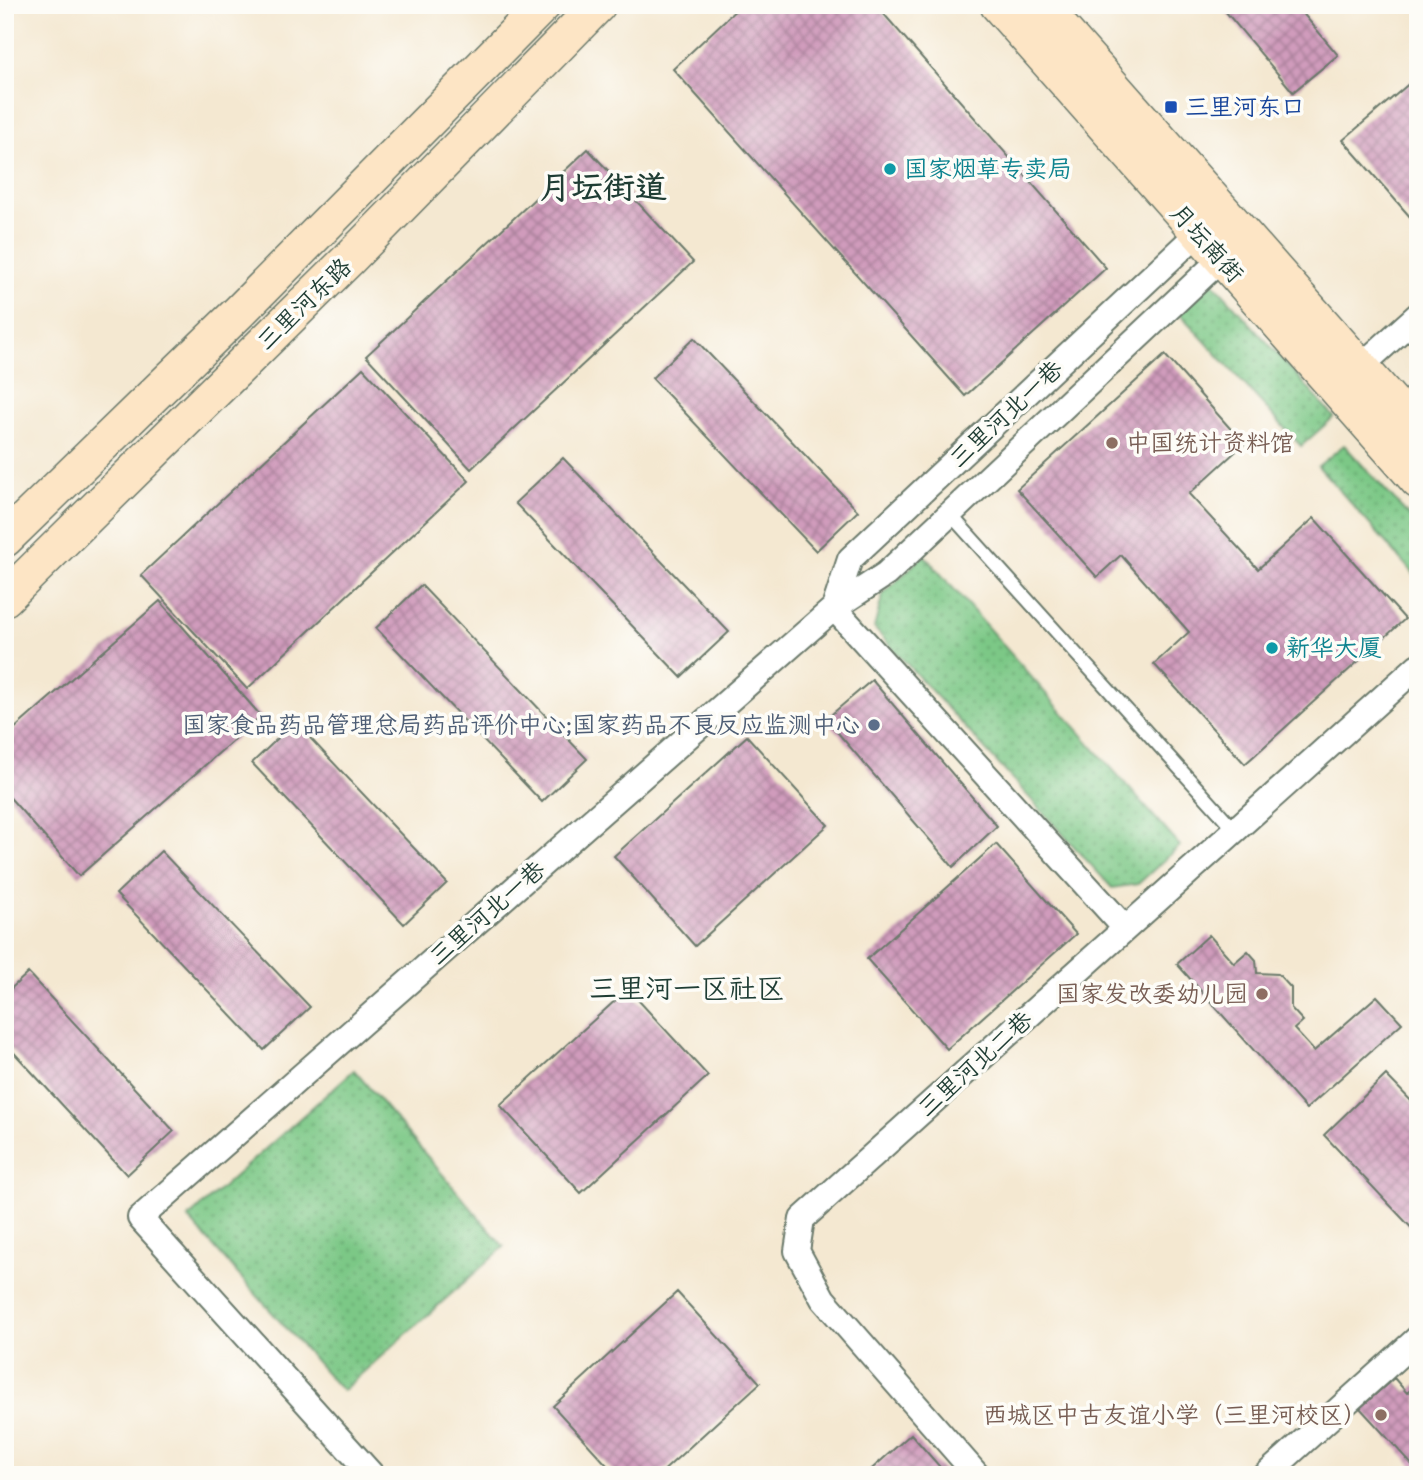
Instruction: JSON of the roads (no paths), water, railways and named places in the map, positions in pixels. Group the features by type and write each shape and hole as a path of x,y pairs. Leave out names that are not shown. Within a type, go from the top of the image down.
{"main road":[{"name":"三里河东路","path":"5,539 240,312 543,5"},
{"name":"三里河东路","path":"5,598 348,260 598,5"},
{"name":"月坛南街","path":"998,5 1221,259 1348,378 1418,432"},
{"name":"月坛南街","path":"1041,5 1348,378 1418,481"}],"street":[{"name":"三里河北一巷","path":"834,607 850,559 1198,233"},
{"name":"三里河北一巷","path":"372,1475 140,1217 834,607 886,575 1221,259"},
{"path":"1348,378 1418,315"},
{"path":"834,607 1125,928"},
{"name":"三里河北二巷","path":"978,1475 823,1299 797,1251 802,1219 1418,666"},
{"path":"1265,1475 1418,1338"}],"lane":[{"path":"950,514 1235,830"}],"place":[{"name":"三里河东口","path":"1171,107"},
{"name":"国家烟草专卖局","path":"890,169"},
{"name":"中国统计资料馆","path":"1112,443"},
{"name":"新华大厦","path":"1272,648"},
{"name":"国家食品药品管理总局药品评价中心;国家药品不良反应监测中心","path":"874,725"},
{"name":"国家发改委幼儿园","path":"1262,994"},
{"name":"西城区中古友谊小学（三里河校区）","path":"1381,1415"}],"district":[{"name":"月坛街道","path":"603,187"},
{"name":"三里河一区社区","path":"687,988"}]}
